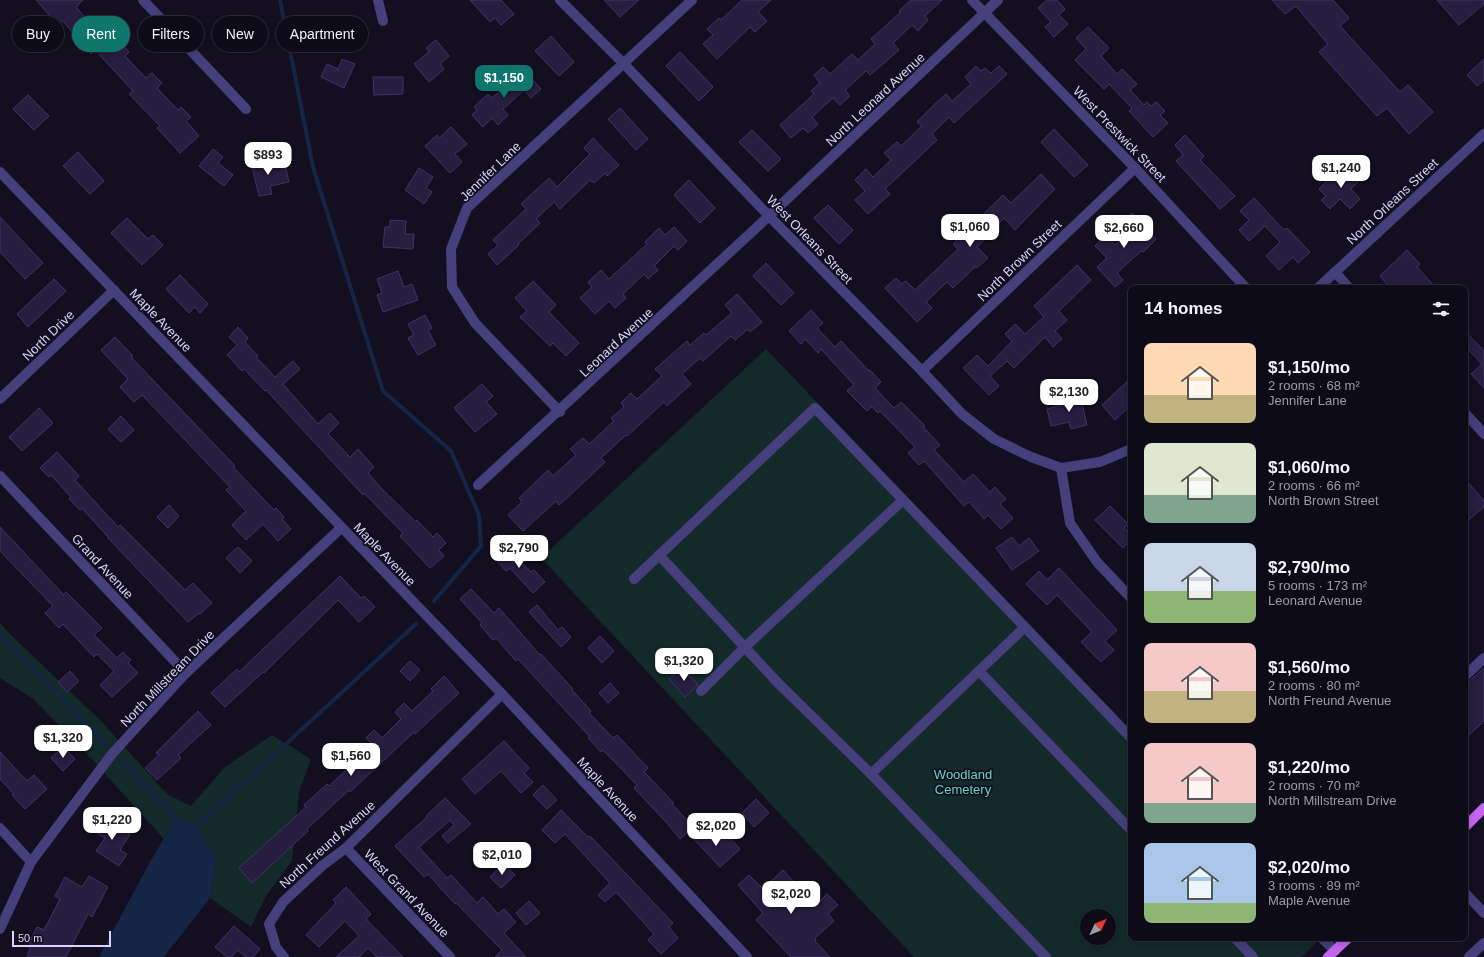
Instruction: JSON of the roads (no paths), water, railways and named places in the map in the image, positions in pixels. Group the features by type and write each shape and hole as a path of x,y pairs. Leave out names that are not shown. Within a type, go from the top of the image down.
{"main road":[{"path":"1468,824 1484,808"},
{"path":"1331,954 1345,941"}],"street":[{"path":"143,0 246,109"},
{"path":"378,0 383,21"},
{"name":"West Orleans Street","path":"560,0 624,64 962,414 994,439 1031,457 1061,468"},
{"name":"Jennifer Lane","path":"560,412 474,323 452,287 451,249 467,208 692,0"},
{"name":"West Prestwick Street","path":"972,0 1135,168 1243,285"},
{"name":"North Leonard Avenue","path":"770,216 998,0"},
{"name":"North Orleans Street","path":"1321,285 1484,134"},
{"name":"North Brown Street","path":"922,371 1135,168"},
{"name":"Maple Avenue","path":"0,172 502,694 747,957"},
{"name":"Leonard Avenue","path":"478,485 560,412 770,216"},
{"path":"1335,272 1347,285"},
{"name":"North Drive","path":"0,399 114,290"},
{"path":"634,579 815,408 1128,735"},
{"path":"1468,416 1484,434"},
{"path":"1128,451 1100,462 1061,468 1070,523 1097,562 1128,595"},
{"name":"Grand Avenue","path":"0,476 186,673"},
{"path":"701,691 903,500"},
{"name":"North Millstream Drive","path":"0,929 31,862 112,754 186,673 342,528"},
{"path":"659,555 779,684 871,774 1046,957"},
{"path":"871,774 1025,627"},
{"path":"1468,673 1484,658"},
{"path":"979,672 1128,827"},
{"name":"North Freund Avenue","path":"284,957 276,947 269,924 283,902 323,865 346,848 502,694"},
{"path":"0,828 31,862"},
{"name":"West Grand Avenue","path":"346,848 450,957"},
{"path":"1468,896 1484,913"},
{"path":"1238,941 1253,957"},
{"path":"1324,941 1331,954"},
{"path":"1469,957 1484,943"}],"water":[{"path":"176,818 197,826 217,860 210,898 164,957 99,957 151,860"}],"waterway":[{"path":"280,0 313,167 383,391 451,451 479,515 481,546 434,601"},
{"path":"195,829 416,624"},
{"path":"0,635 106,745"},
{"path":"121,761 176,818 176,823"}],"park label":[{"name":"Woodland Cemetery","path":"963,782"}]}
